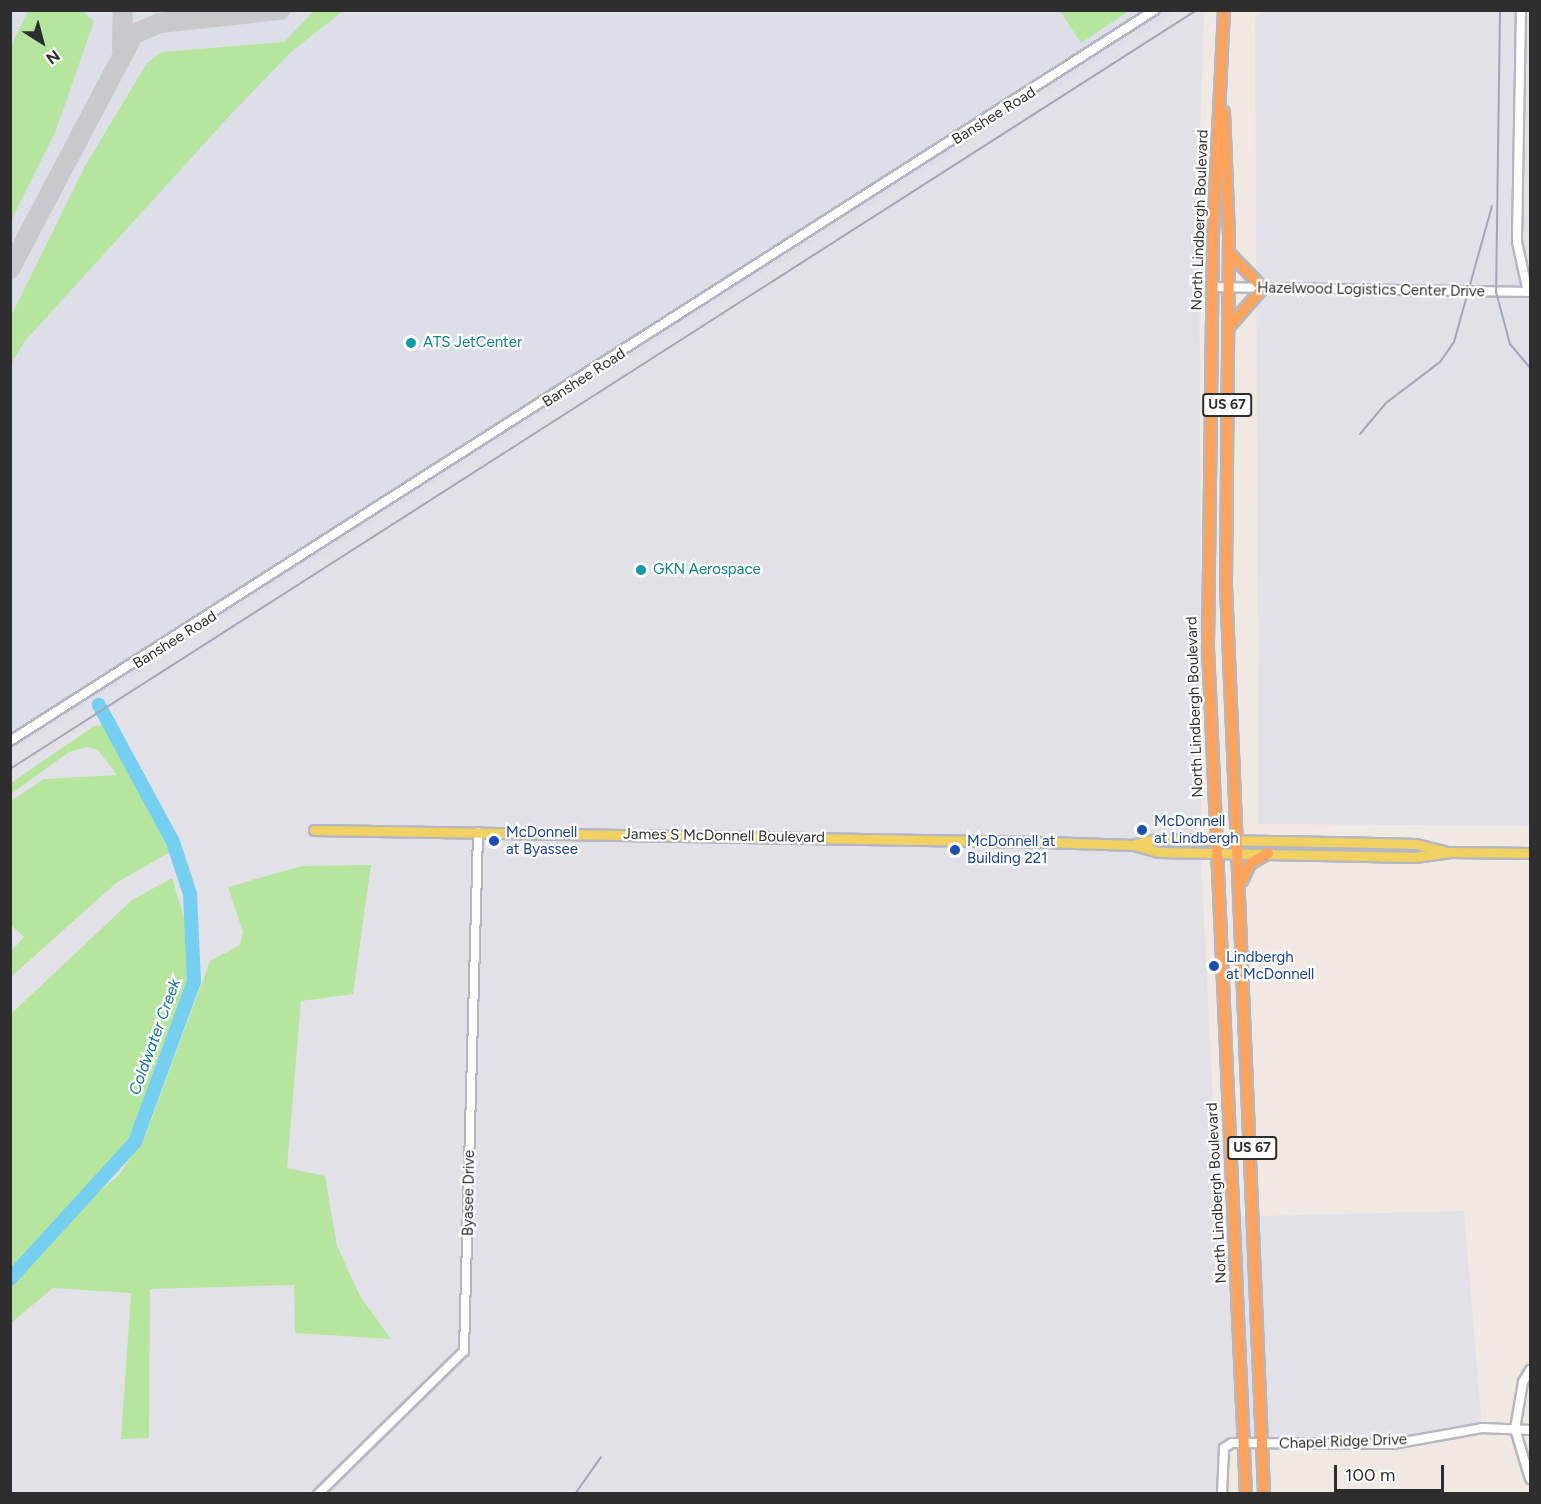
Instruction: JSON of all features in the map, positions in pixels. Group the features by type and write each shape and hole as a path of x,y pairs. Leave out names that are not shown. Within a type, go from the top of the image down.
{"highway":[{"name":"North Lindbergh Boulevard","path":"1224,10 1222,99 1212,287 1207,564 1215,840 1246,1494"},
{"name":"North Lindbergh Boulevard","path":"1222,99 1229,252 1226,572 1264,1494"},
{"path":"1228,329 1263,288 1229,252"},
{"path":"1240,887 1250,864 1268,853"}],"main road":[{"name":"James S McDonnell Boulevard","path":"314,830 1134,845 1158,852 1415,857 1449,852 1530,853"},
{"name":"James S McDonnell Boulevard","path":"1134,845 1157,839 1238,840 1416,844 1449,852"}],"street":[{"name":"Banshee Road","path":"10,741 1155,10"},
{"path":"1521,10 1517,242 1529,292"},
{"name":"Hazelwood Logistics Center Drive","path":"1212,287 1529,292"},
{"name":"Byasee Drive","path":"318,1494 464,1351 478,832"},
{"path":"1530,1370 1523,1382 1515,1429 1530,1479"},
{"name":"Chapel Ridge Drive","path":"1245,1442 1393,1444 1482,1428 1530,1430"},
{"path":"1222,1494 1224,1448 1245,1442"}],"shaded area":[{"path":"1267,10 1530,11 1530,826 1259,824 1255,17"},
{"path":"11,11 1176,11 11,752"},
{"path":"1144,11 1204,11 1199,175 1202,881 1219,1217 1464,1211 1482,1428 1393,1444 1231,1451 1226,1494 11,1494 10,356"}],"green space":[{"path":"28,11 82,11 94,21 55,133 11,221 11,46"},
{"path":"314,11 343,11 291,52 232,113 24,342 11,364 11,316 85,166 147,63 162,52 284,42"},
{"path":"1060,11 1129,11 1081,43"},
{"path":"104,725 170,852 116,883 11,977 11,951 24,937 11,925 11,801 44,779 117,775 98,750 87,747 69,752 11,794 11,783 94,726"},
{"path":"371,865 353,994 301,1001 287,1168 325,1176 337,1246 360,1296 391,1339 295,1333 294,1285 150,1289 149,1438 121,1439 131,1293 53,1288 11,1323 11,1283 81,1206 119,1175 146,1134 210,961 240,945 243,932 228,887 302,866"},
{"path":"172,878 187,927 187,983 129,1141 11,1270 11,1014 132,900"}],"waterway":[{"name":"Coldwater Creek","path":"10,1279 135,1142 194,982 190,894 173,842 99,705"}],"taxiway":[{"path":"122,49 123,10"},
{"path":"10,269 134,34 160,23 280,10"}],"railway":[{"path":"10,769 1197,10"},
{"path":"1500,10 1496,292 1510,344 1530,368"},
{"path":"1360,434 1386,403 1440,362 1454,342 1492,206"},
{"path":"575,1494 601,1457"}],"place":[{"name":"ATS JetCenter","path":"411,343"},
{"name":"GKN Aerospace","path":"641,570"},
{"name":"McDonnell at Lindbergh","path":"1142,830"},
{"name":"McDonnell at Byassee","path":"494,841"},
{"name":"McDonnell at Building 221","path":"955,850"},
{"name":"Lindbergh at McDonnell","path":"1214,966"}]}
